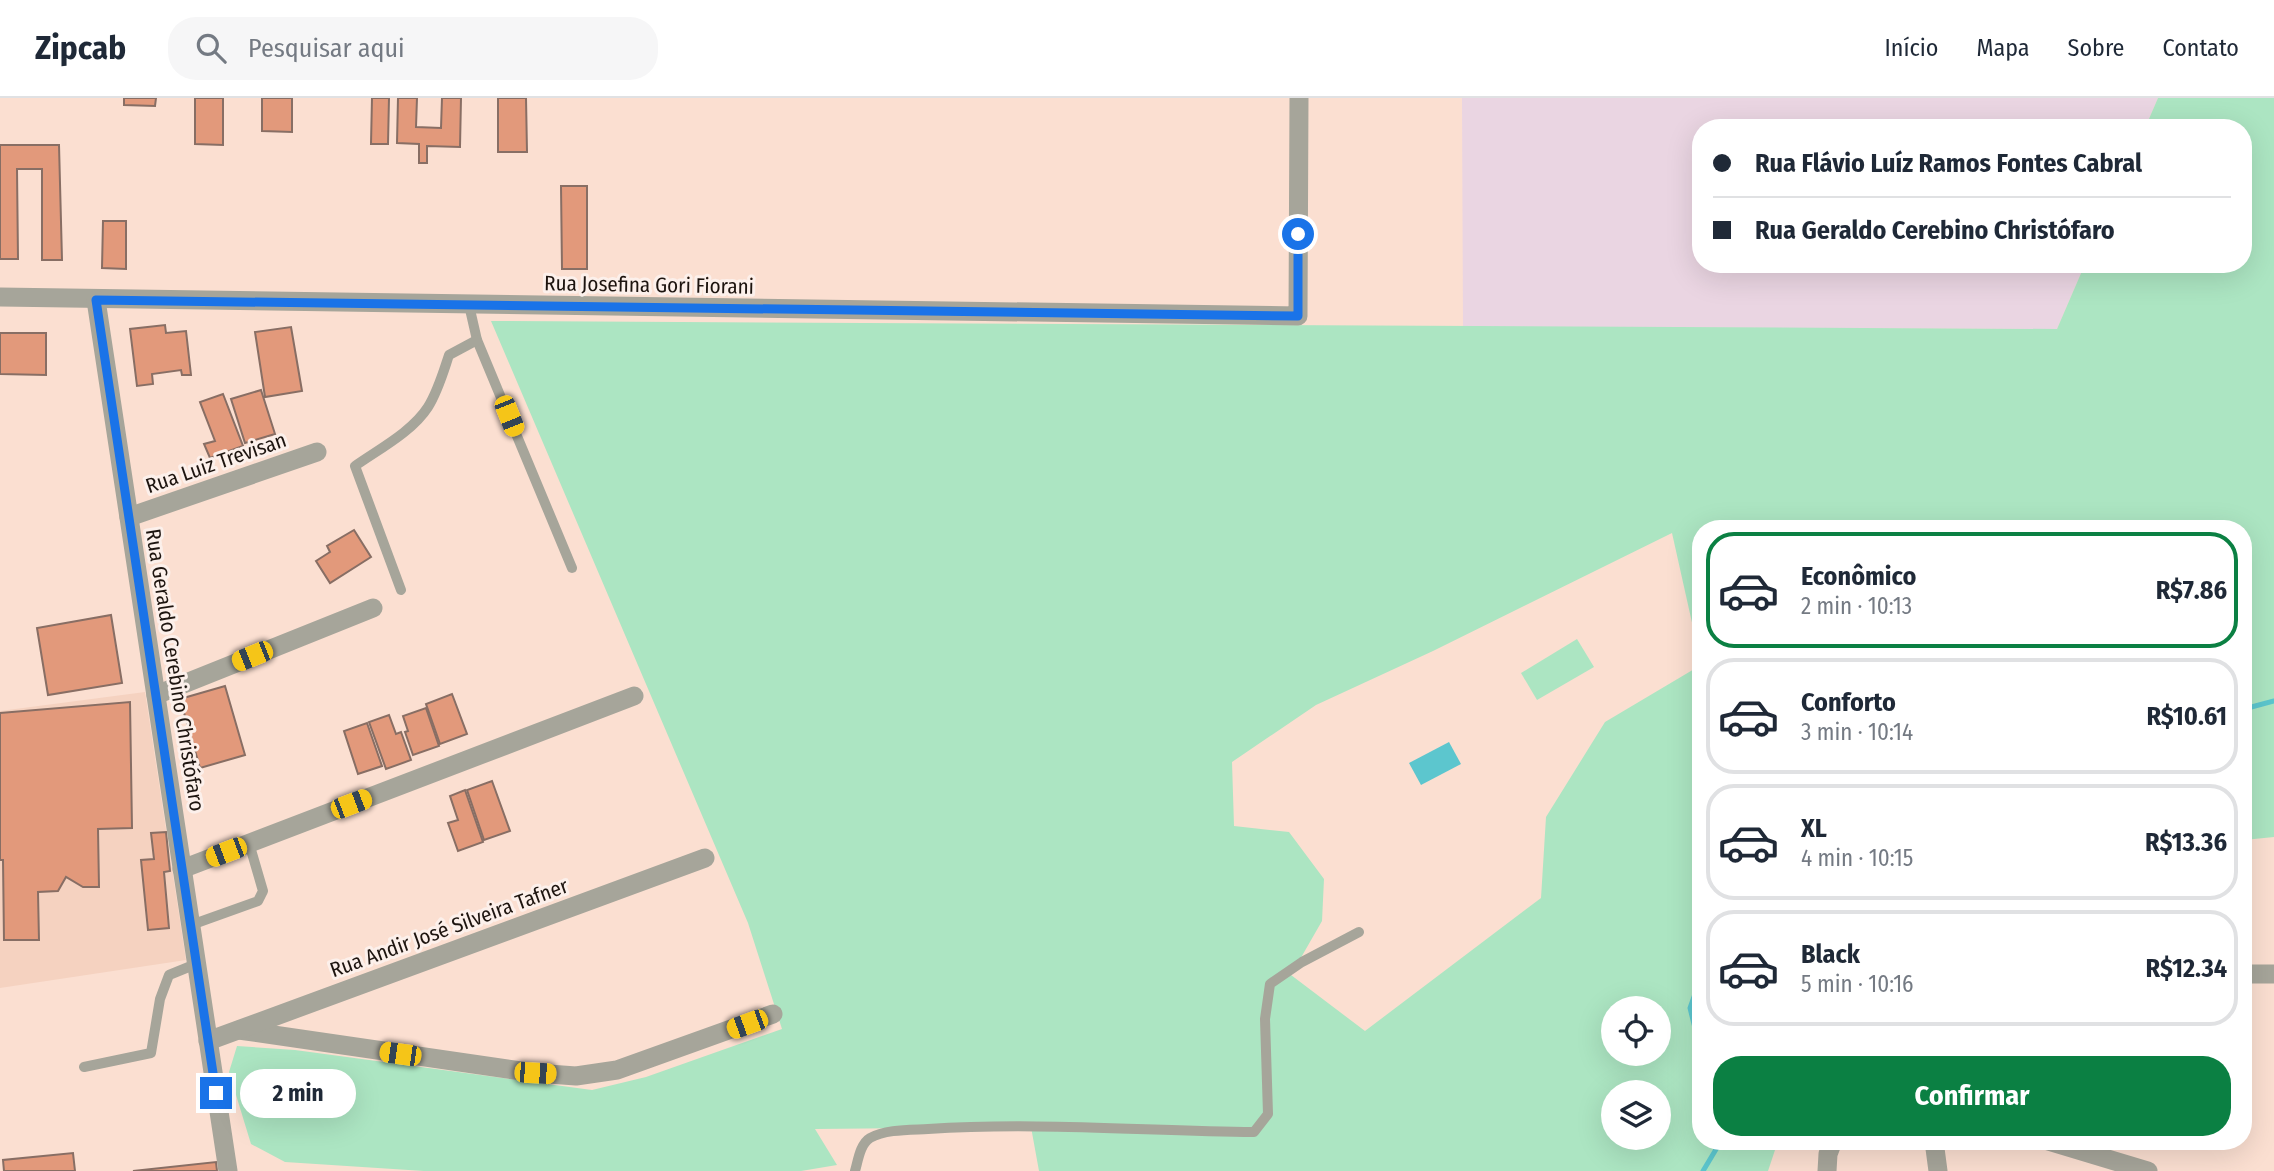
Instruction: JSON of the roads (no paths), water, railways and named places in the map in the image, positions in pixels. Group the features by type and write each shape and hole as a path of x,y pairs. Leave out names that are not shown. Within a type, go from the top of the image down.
{"street":[{"name":"Rua Josefina Gori Fiorani","path":"0,297 1298,316 1299,98"},
{"name":"Rua Geraldo Cerebino Christófaro","path":"96,300 228,1171"},
{"name":"Rua Luiz Trevisan","path":"129,517 317,452"},
{"path":"156,695 373,608"},
{"path":"182,869 634,696"},
{"name":"Rua Andir José Silveira Tafner","path":"208,1041 705,858"},
{"path":"2252,974 2274,974"},
{"path":"239,1030 535,1073 576,1076 617,1070 773,1014"},
{"path":"1827,1171 1830,1150"},
{"path":"1935,1150 1938,1171"},
{"path":"2078,1150 2148,1171"}],"lane":[{"path":"469,305 477,340 572,568"},
{"path":"401,590 355,466 413,424 427,409 436,392 449,355 477,340"},
{"path":"191,925 258,901 262,896 263,891 249,843"},
{"path":"855,1171 865,1143 871,1137 895,1131 1031,1127 1254,1132 1268,1114 1265,1019 1270,985 1302,962 1359,932"},
{"path":"83,1068 151,1053 160,999 169,975 197,964"}],"water":[{"path":"1449,742 1461,764 1421,785 1409,763"}],"waterway":[{"path":"2252,707 2274,701"},
{"path":"1692,1002 1692,1016"},
{"path":"1703,1171 1716,1150"}]}
